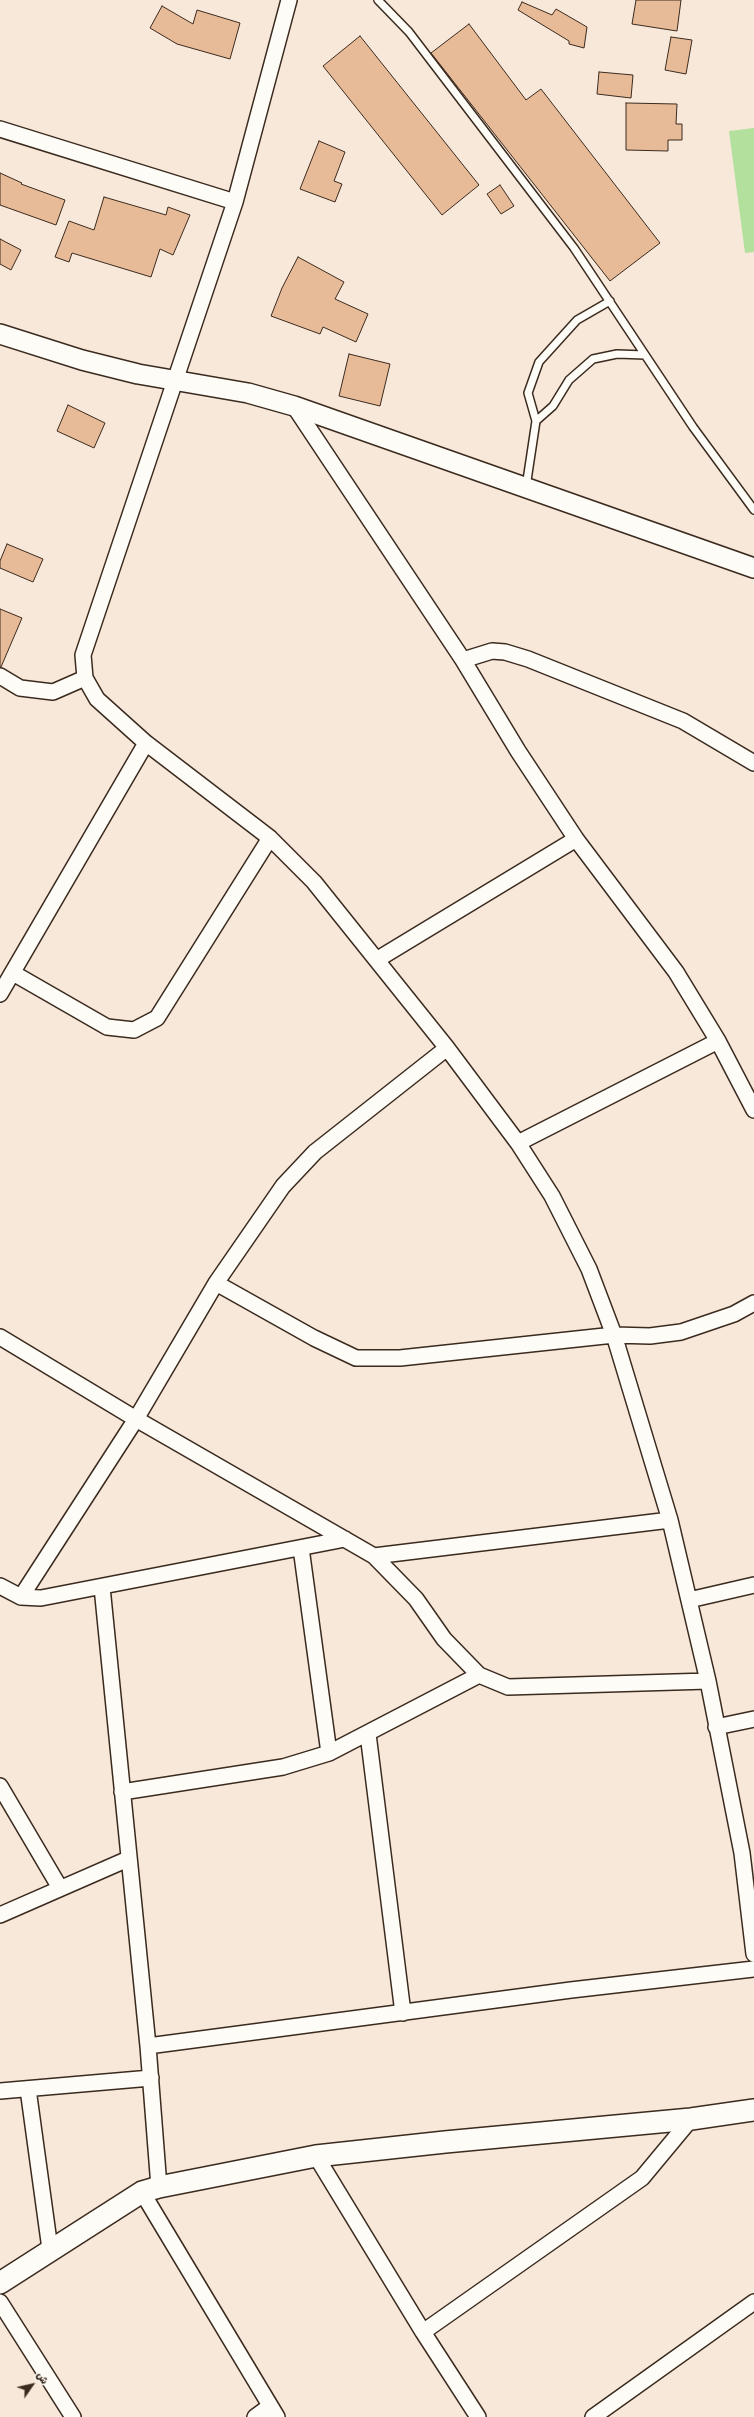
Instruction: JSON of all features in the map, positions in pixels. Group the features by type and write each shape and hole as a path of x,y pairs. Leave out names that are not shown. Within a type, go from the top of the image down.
{"main road":[{"path":"0,2282 50,2249 150,2189 316,2156 691,2119 754,2110"}],"street":[{"path":"289,0 235,202 83,655 85,678 97,699 146,743 270,838 314,882 378,959 447,1048 518,1143 552,1196 585,1263 614,1335 670,1520 708,1681 716,1727 748,1853 754,1954"},
{"path":"0,129 235,202"},
{"path":"0,334 82,360 174,382 206,385 248,393 294,406 526,489 754,568"},
{"path":"294,406 463,660 518,751 576,839 676,972 718,1041 754,1110"},
{"path":"463,660 492,651 505,652 528,659 683,721 754,762"},
{"path":"0,676 20,688 52,692 85,678"},
{"path":"0,994 146,743"},
{"path":"13,973 107,1027 134,1030 157,1018 270,838"},
{"path":"378,959 576,839"},
{"path":"518,1143 718,1041"},
{"path":"21,1597 136,1419 216,1283 282,1186 315,1152 447,1048"},
{"path":"216,1283 314,1338 356,1358 400,1358 614,1335 650,1336 680,1332 734,1314 754,1303"},
{"path":"0,1337 136,1419 374,1556 416,1599 444,1639 479,1675 508,1687 708,1681"},
{"path":"374,1556 670,1520"},
{"path":"0,1586 21,1597 41,1598 345,1539"},
{"path":"300,1548 329,1753"},
{"path":"688,1600 754,1585"},
{"path":"102,1587 151,2078 150,2189 273,2412 255,2417"},
{"path":"122,1792 282,1767 329,1753 479,1675"},
{"path":"716,1727 754,1719"},
{"path":"368,1734 403,2013"},
{"path":"0,1786 60,1888"},
{"path":"0,1915 128,1859"},
{"path":"148,2046 571,1990 754,1969"},
{"path":"0,2091 151,2078"},
{"path":"28,2089 50,2249"},
{"path":"423,2332 642,2178 691,2119"},
{"path":"316,2156 423,2332 478,2417"},
{"path":"0,2302 73,2417"},
{"path":"593,2417 754,2302"}],"lane":[{"path":"378,0 409,32 574,248 693,427 754,510"},
{"path":"526,489 536,421 528,393 539,362 577,320 610,301"},
{"path":"536,421 553,406 569,380 593,359 617,354 645,355"}],"green space":[{"path":"754,128 754,252 745,253 729,131"}],"building":[{"path":"636,0 681,0 677,31 632,24"},
{"path":"522,2 552,15 556,9 587,27 584,48 569,44 569,41 518,10"},
{"path":"162,6 193,24 197,10 240,23 230,59 177,44 150,28"},
{"path":"469,24 526,100 541,89 660,243 610,281 431,53"},
{"path":"360,36 479,185 442,215 323,66"},
{"path":"671,37 692,40 686,74 665,70"},
{"path":"599,72 633,75 631,98 597,94"},
{"path":"626,103 677,104 676,124 682,124 682,140 668,140 668,151 626,150"},
{"path":"319,141 345,152 334,181 342,184 335,202 300,189"},
{"path":"0,173 22,183 21,184 65,200 56,225 0,205"},
{"path":"500,185 514,206 501,214 487,194"},
{"path":"104,197 166,215 168,207 190,215 173,255 160,249 151,277 72,253 69,262 55,257 69,221 94,230"},
{"path":"0,239 21,250 11,270 0,264"},
{"path":"298,257 344,282 335,299 368,314 356,342 323,327 320,334 271,316 282,288"},
{"path":"349,354 390,364 380,406 339,396"},
{"path":"68,405 105,423 94,448 57,431"},
{"path":"7,544 43,559 33,582 0,568 0,561"},
{"path":"0,609 22,618 1,667 0,667"}]}
